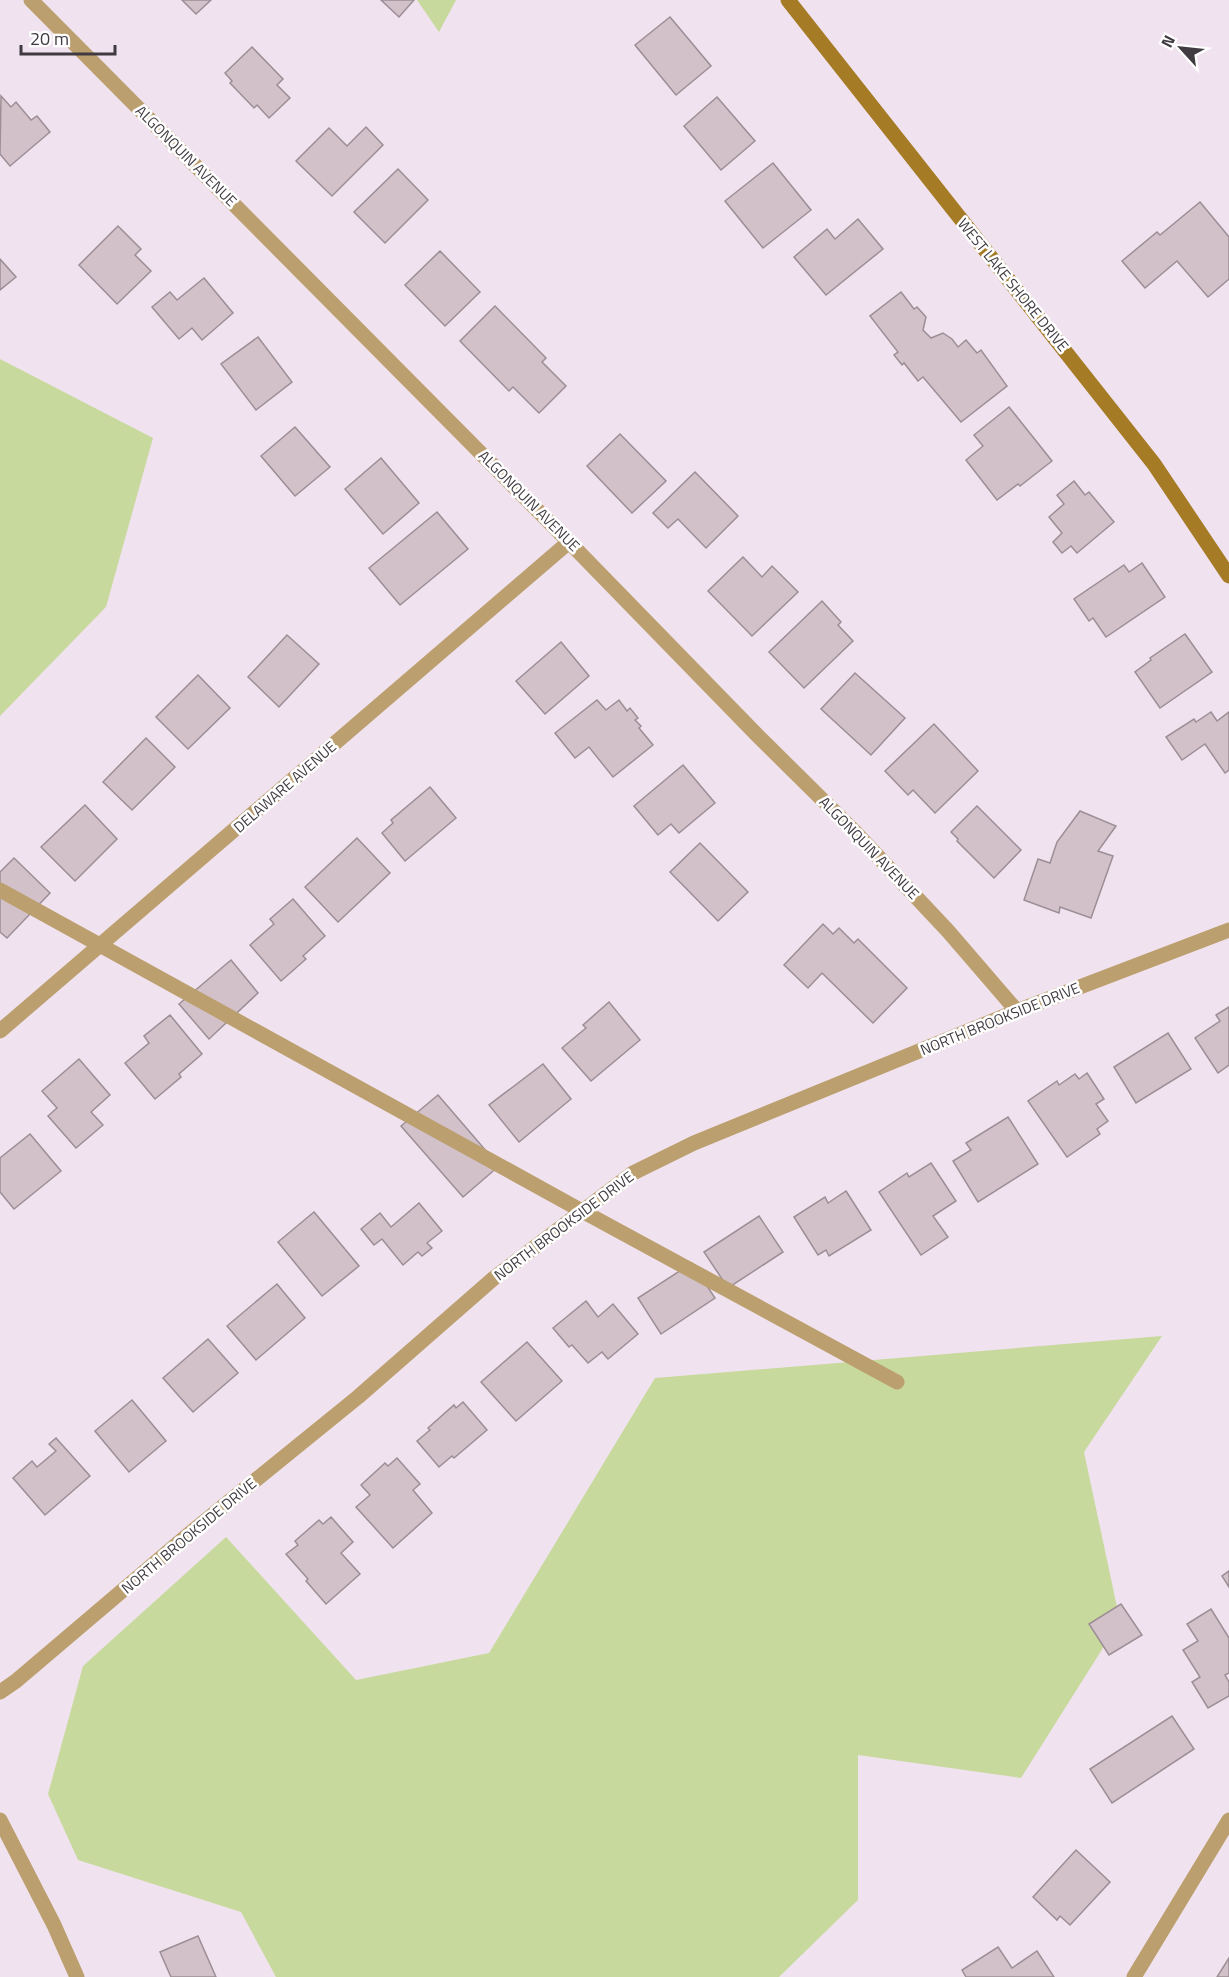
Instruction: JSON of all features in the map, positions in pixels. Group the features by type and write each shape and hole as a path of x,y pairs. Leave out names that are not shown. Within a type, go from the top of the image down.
{"street":[{"name":"ALGONQUIN AVENUE","path":"31,0 854,831 948,931 1017,1011"},
{"name":"WEST LAKE SHORE DRIVE","path":"788,0 1154,464 1229,576"},
{"name":"DELAWARE AVENUE","path":"0,1031 569,542"},
{"path":"0,890 897,1382"},
{"name":"NORTH BROOKSIDE DRIVE","path":"0,1692 358,1397 494,1278 633,1173 694,1143 1017,1011 1229,930"},
{"path":"0,1820 54,1925 77,1977"},
{"path":"1134,1977 1229,1820"}],"green space":[{"path":"417,0 456,0 439,32"},
{"path":"0,359 153,438 106,607 0,716"},
{"path":"1162,1336 1084,1452 1120,1621 1021,1778 858,1755 858,1900 779,1977 276,1977 241,1912 78,1860 48,1794 83,1666 226,1537 356,1680 489,1653 655,1378"}],"building":[{"path":"182,0 211,0 196,14"},
{"path":"381,0 414,0 399,17"},
{"path":"670,17 711,66 676,95 635,45"},
{"path":"252,47 283,79 277,85 290,98 269,118 257,105 254,108 230,83 232,81 225,73"},
{"path":"1,96 11,107 16,102 31,120 37,116 50,132 10,166 0,154"},
{"path":"717,97 755,141 721,170 684,126"},
{"path":"366,127 383,145 332,196 296,161 329,128 347,146"},
{"path":"773,163 811,210 763,248 725,201"},
{"path":"398,169 428,200 385,243 354,212"},
{"path":"1200,202 1229,237 1229,279 1208,297 1177,261 1145,288 1122,261 1157,232 1160,235"},
{"path":"858,219 883,249 826,295 794,257 827,229 835,239"},
{"path":"118,226 141,249 135,255 151,271 117,304 79,265"},
{"path":"440,251 480,292 445,326 405,285"},
{"path":"0,259 16,277 0,290"},
{"path":"204,278 233,313 202,340 192,328 179,339 152,307 170,292 177,300"},
{"path":"901,292 914,309 917,307 926,317 923,330 931,338 943,333 958,347 966,340 977,353 981,350 1007,386 961,422 923,377 918,381 904,363 902,365 894,355 898,352 870,316"},
{"path":"495,306 546,358 542,362 566,386 539,413 513,387 509,391 460,341"},
{"path":"258,337 292,382 256,410 221,364"},
{"path":"1009,407 1052,461 1020,486 1018,484 997,500 966,460 983,446 974,435"},
{"path":"295,427 330,467 295,496 261,456"},
{"path":"620,434 666,481 632,513 587,466"},
{"path":"381,458 419,503 383,534 345,489"},
{"path":"695,472 738,516 706,548 678,519 668,528 653,513"},
{"path":"1074,481 1085,495 1089,492 1114,522 1077,553 1071,546 1062,553 1053,542 1062,533 1049,517 1064,504 1057,495"},
{"path":"437,512 468,549 400,605 369,568"},
{"path":"743,557 762,577 772,566 798,592 752,636 708,591"},
{"path":"1142,563 1165,597 1106,637 1093,618 1089,621 1074,599 1124,565 1129,572"},
{"path":"822,601 841,622 838,625 853,641 804,688 769,652"},
{"path":"1185,634 1212,672 1160,708 1135,672 1151,660 1150,658"},
{"path":"287,635 319,664 279,707 248,677"},
{"path":"561,642 589,676 545,714 516,681"},
{"path":"855,673 905,718 871,755 821,709"},
{"path":"198,675 230,708 188,749 156,717"},
{"path":"597,700 606,710 619,700 627,711 630,708 638,718 635,720 641,726 639,728 653,745 613,777 589,747 575,758 555,733"},
{"path":"1211,712 1217,721 1229,712 1229,770 1225,773 1205,744 1182,760 1166,737 1194,719 1196,722"},
{"path":"934,724 978,771 935,813 913,790 908,795 885,771"},
{"path":"146,738 175,767 132,810 103,782"},
{"path":"683,765 715,803 679,833 671,824 658,835 634,806"},
{"path":"430,787 456,818 405,861 382,833 393,823 391,820"},
{"path":"85,805 117,839 75,881 41,847"},
{"path":"977,806 1021,850 994,878 951,832"},
{"path":"1080,811 1116,826 1098,851 1113,856 1091,918 1060,907 1059,913 1024,900 1038,859 1050,863 1057,842"},
{"path":"357,838 390,873 338,922 305,887"},
{"path":"700,843 748,892 718,921 670,872"},
{"path":"14,858 50,893 7,938 0,932 0,872"},
{"path":"293,899 325,936 303,956 306,959 281,981 250,945 274,924 270,919"},
{"path":"823,924 833,934 839,928 854,943 858,939 907,988 873,1023 822,973 808,988 784,965"},
{"path":"231,960 258,993 209,1039 179,1004"},
{"path":"609,1002 640,1040 591,1081 562,1048 586,1028 583,1025"},
{"path":"1229,1007 1229,1065 1218,1073 1195,1038 1220,1021 1216,1015"},
{"path":"170,1015 202,1054 179,1074 181,1077 155,1099 125,1063 149,1043 144,1036"},
{"path":"1168,1033 1191,1069 1136,1103 1114,1067"},
{"path":"79,1059 110,1095 91,1112 103,1125 76,1148 48,1116 57,1108 42,1091"},
{"path":"543,1064 571,1099 519,1142 489,1105"},
{"path":"1087,1073 1104,1099 1096,1104 1108,1121 1097,1129 1100,1134 1067,1157 1028,1101 1057,1081 1059,1085 1075,1074 1079,1079"},
{"path":"438,1095 499,1166 463,1197 401,1126"},
{"path":"1008,1117 1038,1164 978,1202 953,1161 971,1150 966,1143"},
{"path":"30,1134 61,1171 14,1209 0,1192 0,1158"},
{"path":"931,1163 956,1201 933,1216 948,1237 921,1255 879,1192 907,1173 909,1177"},
{"path":"846,1191 871,1230 829,1256 826,1250 818,1255 794,1217 825,1197 828,1203"},
{"path":"419,1203 442,1231 427,1243 432,1248 422,1256 418,1252 403,1265 382,1239 374,1245 361,1229 380,1213 391,1227"},
{"path":"314,1212 359,1266 322,1296 278,1242"},
{"path":"759,1216 783,1252 728,1288 704,1252"},
{"path":"692,1263 715,1298 661,1334 638,1298"},
{"path":"277,1284 305,1318 256,1360 227,1326"},
{"path":"586,1301 598,1317 613,1304 638,1334 608,1359 602,1352 588,1363 572,1345 569,1347 553,1328"},
{"path":"208,1339 238,1373 193,1412 163,1378"},
{"path":"527,1342 562,1381 516,1421 481,1382"},
{"path":"132,1400 166,1441 129,1472 95,1431"},
{"path":"463,1402 487,1430 454,1458 452,1456 439,1467 417,1441 454,1405 456,1408"},
{"path":"56,1438 90,1476 45,1515 13,1478 32,1461 37,1467 56,1451 49,1444"},
{"path":"397,1458 420,1484 413,1490 432,1513 393,1548 356,1507 370,1495 361,1485 385,1463 388,1466"},
{"path":"331,1517 353,1542 341,1553 360,1574 326,1604 286,1554 298,1545 295,1541 319,1520 323,1524"},
{"path":"1229,1571 1229,1587 1222,1576"},
{"path":"1121,1604 1142,1635 1109,1655 1089,1624"},
{"path":"1211,1609 1229,1638 1229,1673 1225,1675 1229,1682 1229,1696 1208,1708 1192,1682 1200,1677 1183,1650 1198,1641 1187,1624"},
{"path":"1172,1716 1194,1749 1112,1803 1090,1769"},
{"path":"1076,1850 1110,1882 1070,1925 1060,1916 1057,1920 1033,1897"},
{"path":"198,1936 216,1977 171,1977 160,1952"},
{"path":"998,1947 1012,1968 1037,1951 1054,1977 966,1977 962,1970"},
{"path":"1229,1958 1229,1977 1217,1977"}]}
